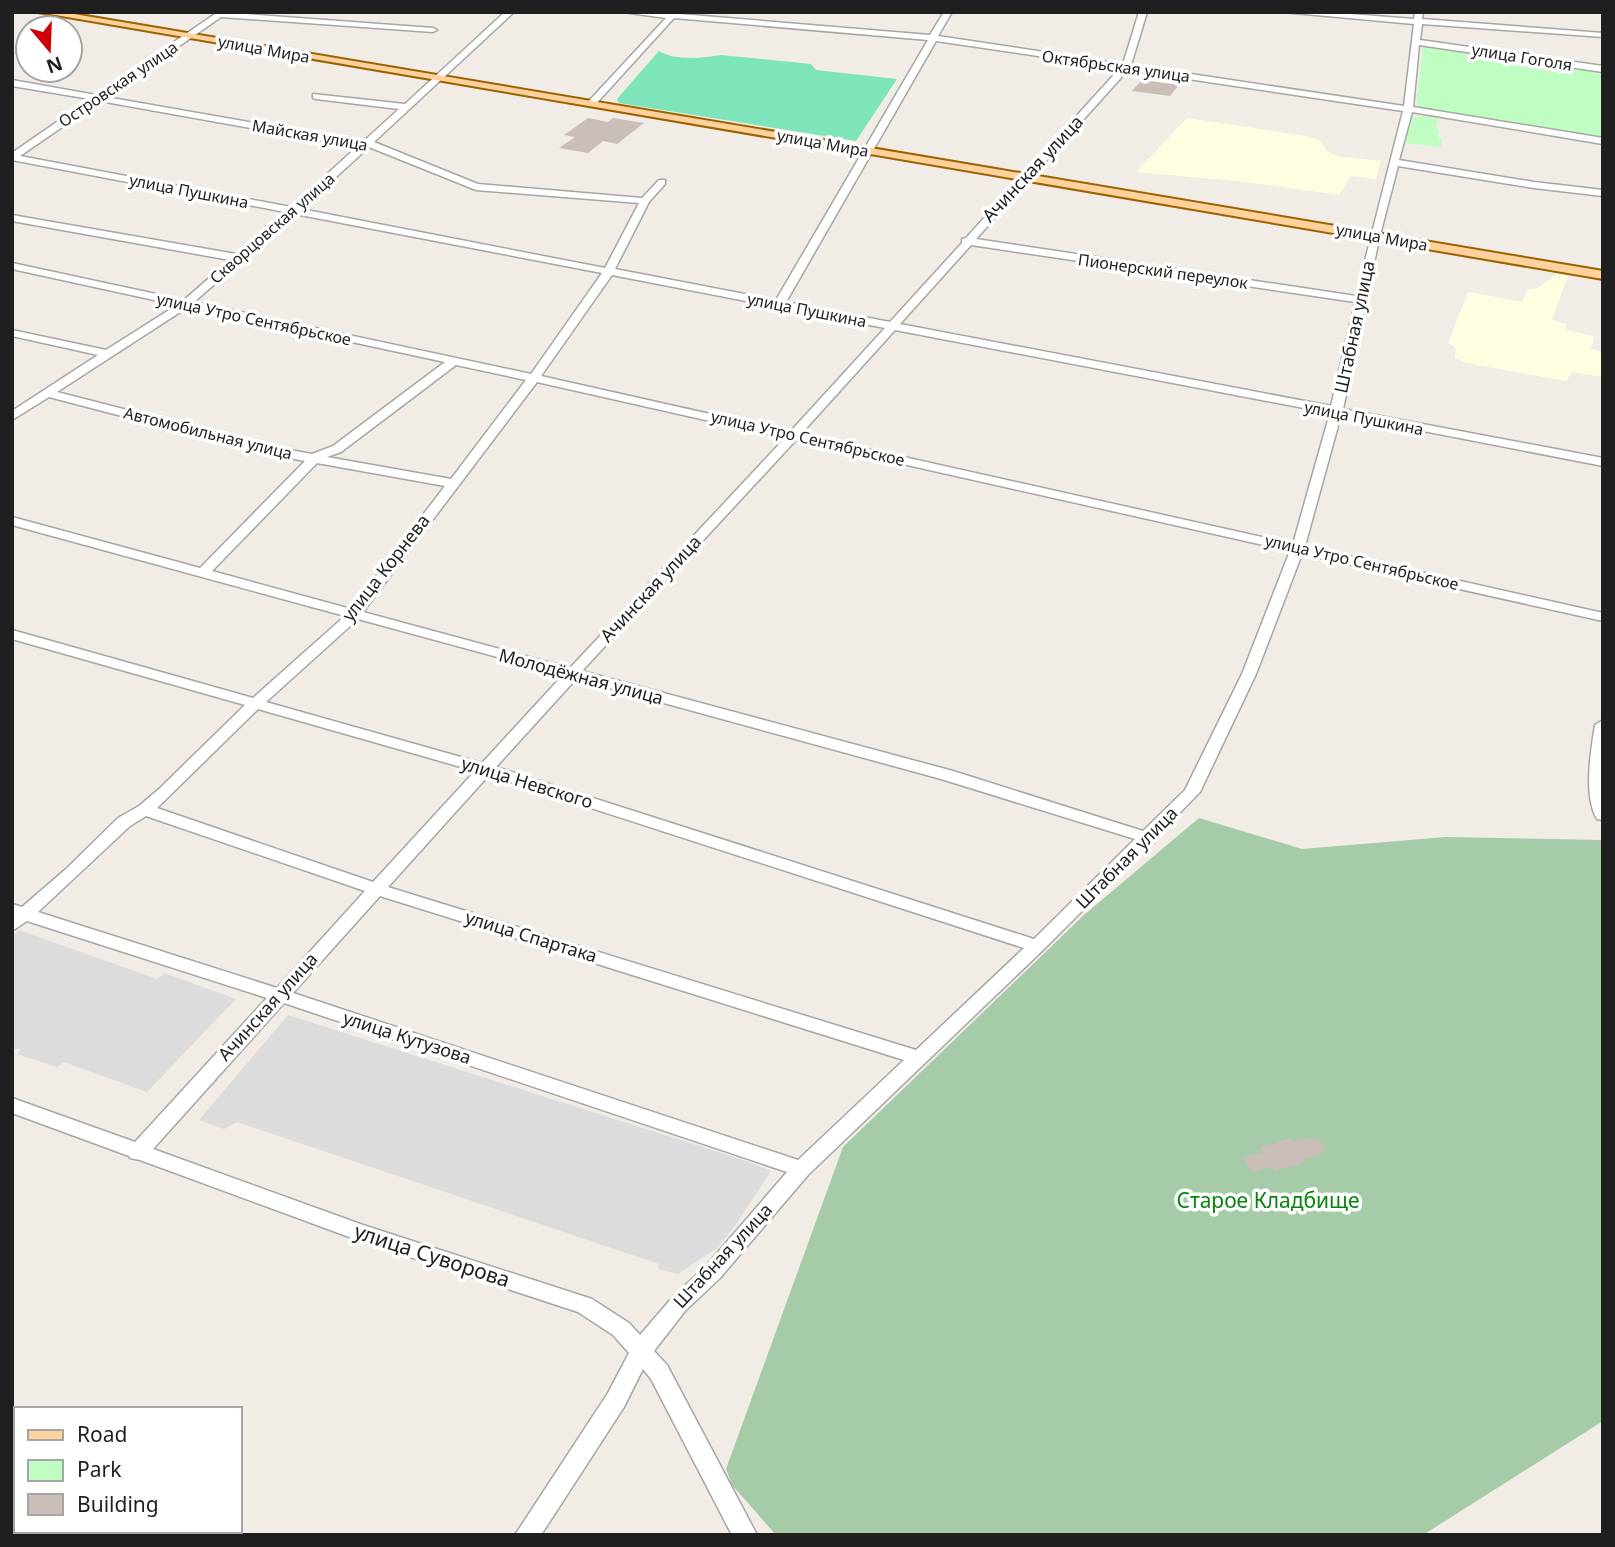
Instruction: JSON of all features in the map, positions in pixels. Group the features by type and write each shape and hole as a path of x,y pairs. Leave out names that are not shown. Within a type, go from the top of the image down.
{"main road":[{"name":"улица Мира","path":"43,12 1603,275"}],"street":[{"name":"Скворцовская улица","path":"16,410 48,393 185,304 292,212 510,12"},
{"name":"Октябрьская улица","path":"627,12 934,38 1603,141"},
{"path":"768,24 777,12"},
{"path":"779,304 948,12"},
{"name":"Ачинская улица","path":"137,1153 571,675 794,435 1126,67 1143,12"},
{"path":"1287,12 1419,17 1603,35"},
{"name":"Островская улица","path":"12,157 222,13"},
{"path":"222,13 433,30"},
{"path":"591,104 675,14"},
{"name":"Штабная улица","path":"527,1535 616,1400 641,1350 678,1305 712,1272 801,1169 1150,838 1192,792 1249,674 1298,548 1336,412 1375,235 1408,109 1419,17"},
{"name":"улица Гоголя","path":"1416,42 1603,69"},
{"name":"Майская улица","path":"12,83 334,140 368,143 476,187 645,201"},
{"path":"316,96 408,107"},
{"name":"улица Пушкина","path":"12,157 1603,462"},
{"path":"1394,162 1534,185 1603,193"},
{"name":"улица Корнева","path":"17,916 72,873 124,822 145,810 254,705 354,615 451,483 534,377 608,273 645,201 662,182"},
{"path":"12,218 239,258"},
{"name":"Пионерский переулок","path":"966,242 1361,300"},
{"name":"улица Утро Сентябрьское","path":"12,266 534,377 1603,617"},
{"path":"12,333 110,354"},
{"path":"203,572 316,457 337,449 454,361"},
{"name":"Автомобильная улица","path":"48,393 267,450 451,483"},
{"name":"Молодёжная улица","path":"12,520 571,675 947,775 1150,838"},
{"name":"улица Невского","path":"12,634 485,769 1037,946"},
{"path":"1603,725 1598,753 1599,808 1603,815"},
{"name":"улица Спартака","path":"145,810 376,889 920,1058"},
{"name":"улица Кутузова","path":"17,916 279,995 801,1169"},
{"name":"улица Суворова","path":"12,1105 137,1153 359,1232 585,1306 621,1329 659,1372 745,1535"}],"shaded area":[{"path":"1187,118 1306,136 1319,140 1327,151 1337,156 1381,161 1376,179 1351,176 1339,195 1246,182 1136,172"},
{"path":"1557,274 1568,275 1552,320 1566,324 1566,330 1594,336 1591,349 1603,352 1603,377 1572,372 1566,381 1466,363 1455,358 1456,348 1448,343 1468,292 1522,302 1527,290 1538,288"},
{"path":"19,930 157,979 164,973 236,999 147,1092 64,1062 57,1067 17,1054 21,1049 12,1049 12,936"},
{"path":"288,1015 771,1171 717,1248 678,1274 658,1269 659,1264 237,1122 224,1129 199,1120"}],"green space":[{"path":"1423,46 1603,72 1603,138 1416,108"},
{"path":"659,51 681,57 721,55 811,64 816,70 897,79 856,141 619,103 617,99"},
{"path":"1412,117 1438,117 1435,129 1439,130 1438,138 1442,139 1441,147 1405,143"},
{"name":"Старое Кладбище","path":"1199,818 1302,849 1446,837 1603,840 1603,1421 1423,1535 776,1535 732,1485 726,1469 843,1147 1084,915"}],"building":[{"path":"1142,80 1179,85 1170,96 1132,91"},
{"path":"588,118 608,122 613,118 644,123 617,144 603,141 588,153 559,148 575,137 564,135"},
{"path":"1291,1138 1293,1141 1304,1138 1318,1139 1326,1148 1319,1155 1304,1159 1306,1162 1275,1171 1272,1167 1253,1173 1243,1157 1262,1152 1259,1147"}]}
